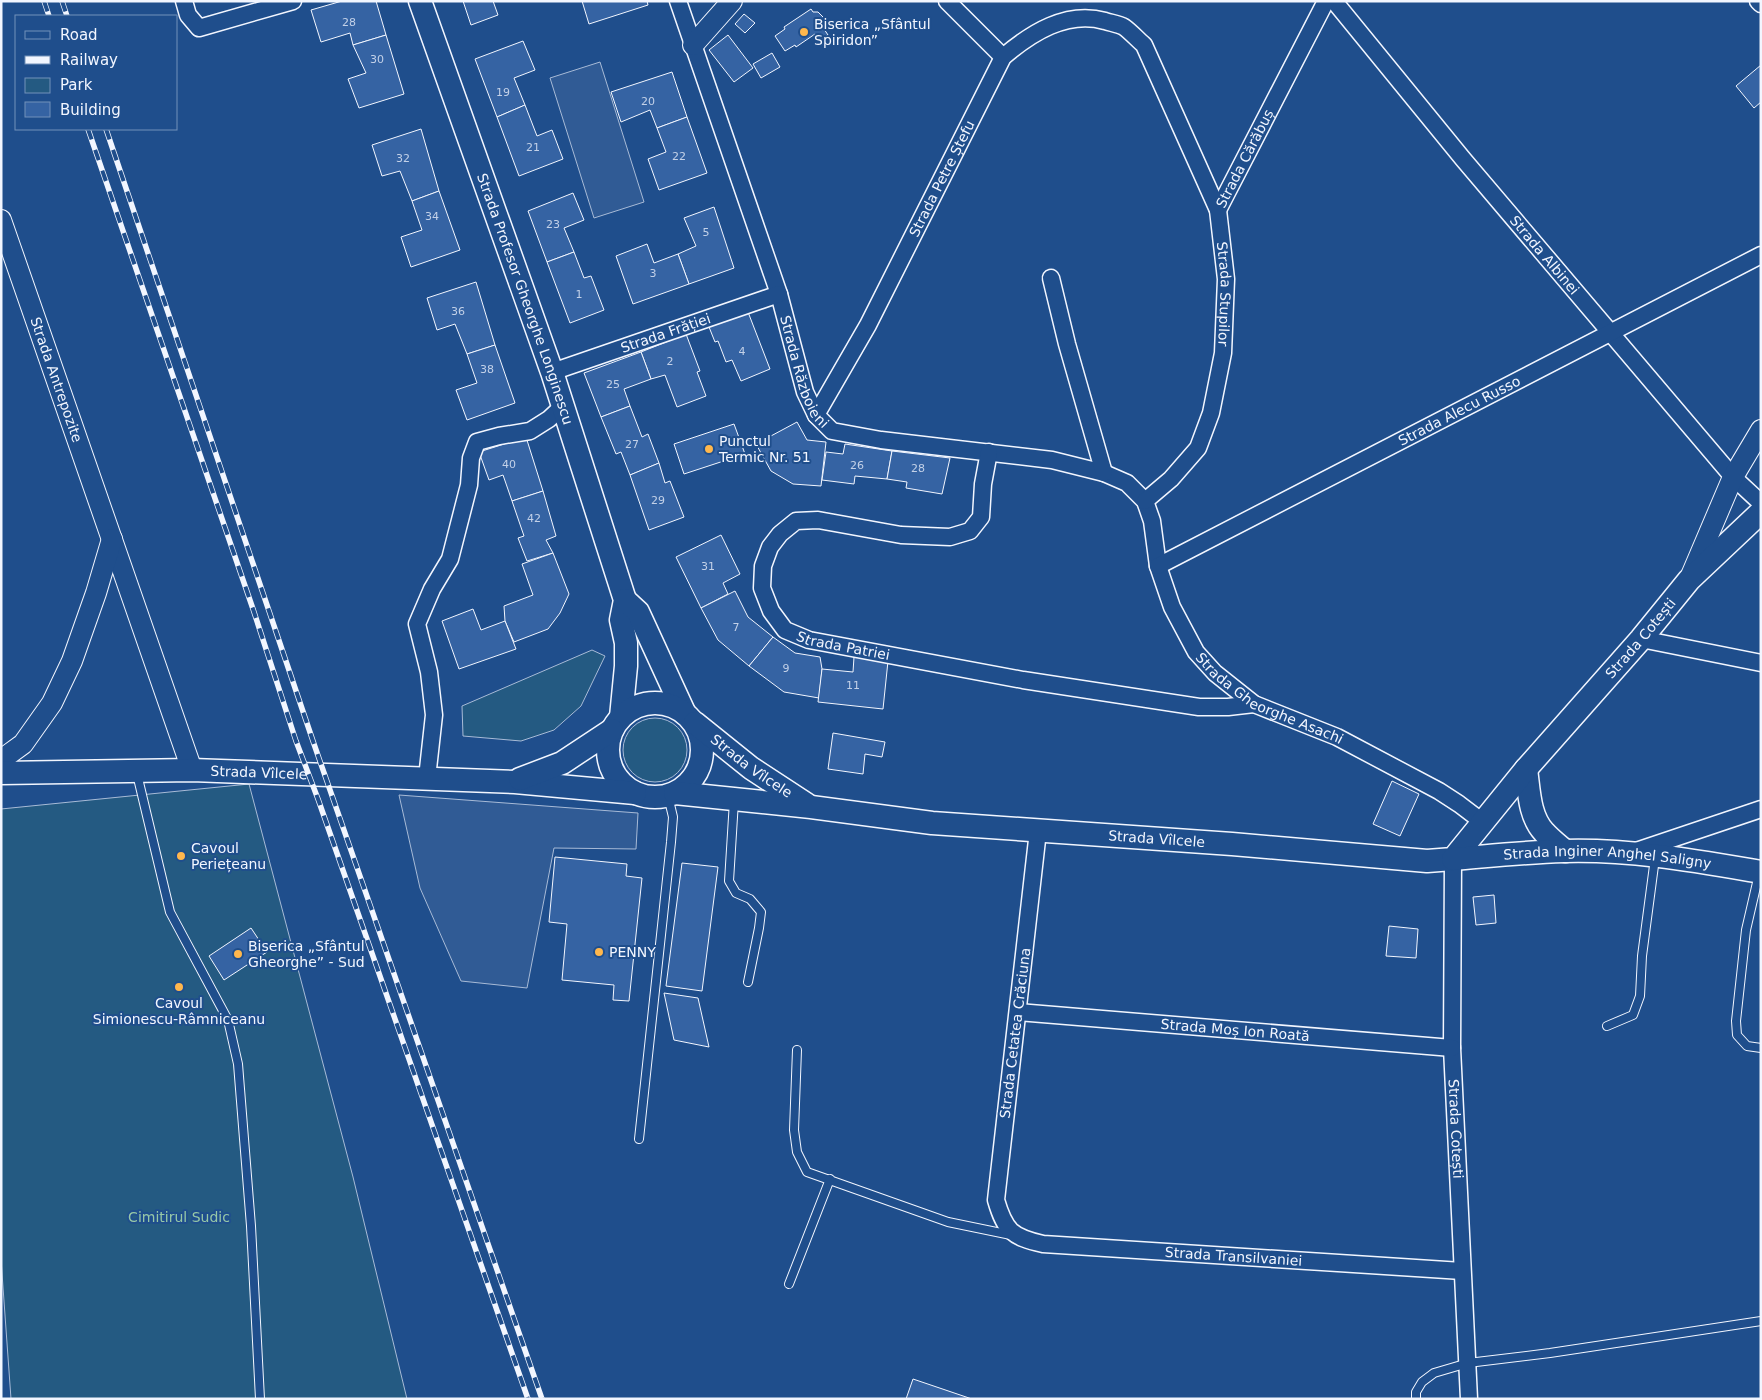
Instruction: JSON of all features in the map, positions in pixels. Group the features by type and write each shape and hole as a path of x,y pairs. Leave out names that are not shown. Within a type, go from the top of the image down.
{"main road":[{"name":"Strada Profesor Gheorghe Longinescu","path":"420,1 552,372 625,600 622,620 626,643 626,666 616,724"},
{"path":"1689,580 1761,512"},
{"name":"Strada Cotești","path":"1484,823 1526,769 1641,639 1689,580"},
{"name":"Strada Profesor Gheorghe Longinescu","path":"625,600 638,612 689,717"},
{"path":"658,702 672,705 689,717 700,734 702,748 701,762 695,775 686,785 671,794 651,797 635,793 623,784 614,773 609,759 608,744 616,724 632,709 658,702"},
{"name":"Strada Vîlcele","path":"689,717 758,772 812,808"},
{"name":"Strada Vîlcele","path":"515,782 562,762 616,724"},
{"path":"1526,769 1530,801 1535,817 1543,831 1565,851"},
{"name":"Strada Vîlcele","path":"1,773 192,770 515,782 635,793"},
{"name":"Strada Vîlcele","path":"671,794 734,799 932,823 1232,844 1427,861 1453,859"},
{"path":"1453,859 1484,823"},
{"name":"Strada Inginer Anghel Saligny","path":"1453,859 1565,851 1629,853 1655,855 1760,872"}],"street":[{"path":"184,1 188,14 199,28 293,1"},
{"name":"Strada Războieni","path":"678,1 779,294 805,392 816,415 832,431 881,440 1052,460 1104,473 1127,483 1145,501"},
{"path":"693,45 732,1"},
{"path":"947,1 1003,57"},
{"name":"Strada Cărăbuș","path":"1218,210 1326,1"},
{"name":"Strada Albinei","path":"1334,1 1463,159 1734,477 1761,503"},
{"path":"1758,1 1761,4"},
{"name":"Strada Petre Ștefu","path":"816,415 868,325 1003,57 1020,42 1041,29 1069,19 1095,18 1122,26"},
{"name":"Strada Cărăbuș","path":"1122,26 1144,45 1218,210"},
{"name":"Strada Stupilor","path":"1145,501 1171,479 1198,448 1211,413 1223,353 1226,279 1218,210"},
{"name":"Strada Antrepozite","path":"1,220 192,770"},
{"name":"Strada Alecu Russo","path":"1158,566 1761,255"},
{"path":"1052,278 1067,344 1104,473"},
{"name":"Strada Frăției","path":"552,372 779,294"},
{"path":"427,778 434,715 429,672 417,624 432,589 450,559 468,484 471,458 477,442 530,431 549,419 563,406"},
{"name":"Strada Cotești","path":"1689,580 1734,477 1761,430"},
{"name":"Strada Patriei","path":"988,452 981,517 970,531 950,537 901,535 818,520 796,520 780,534 770,547 763,566 762,588 771,611 785,630 809,640 1023,680 1199,707 1228,707 1254,704"},
{"name":"Strada Gheorghe Asachi","path":"1145,501 1152,521 1158,566 1172,607 1196,652 1215,673 1254,704 1337,737 1439,791 1484,823"},
{"path":"1,760 22,744 52,703 72,660 96,593 112,538"},
{"path":"1641,639 1761,663"},
{"path":"1629,853 1761,809"},
{"name":"Strada Cetatea Crăciuna","path":"1013,1233 1001,1219 996,1200 1038,831"},
{"name":"Strada Cotești","path":"1453,859 1452,1048 1469,1399"},
{"name":"Strada Moș Ion Roată","path":"1018,1012 1452,1048"},
{"name":"Strada Transilvaniei","path":"1013,1233 1023,1240 1043,1244 1462,1271"}],"lane":[{"path":"136,770 170,912 228,1020 238,1064 251,1226 260,1399"},
{"path":"639,1138 671,842 673,817 671,794"},
{"path":"734,799 729,881 736,893 750,898 760,912 759,928 748,982"},
{"path":"1607,1026 1633,1015 1640,996 1642,956 1655,855"},
{"path":"1760,872 1746,930 1736,1021 1737,1035 1747,1046 1761,1048"},
{"path":"798,1050 794,1130 797,1152 807,1172 830,1178 948,1222 1006,1234 1013,1233"},
{"path":"789,1284 830,1178"},
{"path":"1416,1399 1416,1392 1422,1382 1434,1373 1468,1363 1560,1352 1761,1321"}],"green space":[{"path":"592,650 605,656 581,706 554,730 521,741 463,736 462,706"},
{"path":"655,718 667,720 678,727 685,738 687,750 685,762 678,773 667,780 655,782 643,780 632,773 625,762 623,750 625,738 632,727 643,720"},
{"name":"Cimitirul Sudic","path":"249,784 353,1177 407,1399 11,1399 1,1259 1,809"}],"shaded area":[{"path":"600,62 644,202 594,218 550,78"},
{"path":"399,795 638,813 636,849 554,848 527,988 461,981 420,888"}],"building":[{"path":"342,1 376,1 386,35 353,45 350,33 321,42 311,10"},
{"path":"463,1 493,1 498,15 471,25"},
{"path":"582,1 647,1 648,5 589,24"},
{"name":"Biserica „Sfântul Spiridon”","path":"811,9 813,12 818,12 825,19 824,29 828,35 819,40 815,34 796,47 795,45 785,51 775,36 785,29 784,27"},
{"path":"744,14 755,23 745,33 735,24"},
{"path":"386,35 404,94 359,108 348,79 366,73 353,45"},
{"path":"728,35 753,68 734,82 709,50"},
{"path":"523,41 535,70 514,78 525,105 497,117 475,59"},
{"path":"772,53 780,67 761,78 753,64"},
{"path":"1761,65 1761,102 1754,108 1736,86"},
{"path":"672,72 687,117 657,128 650,110 621,122 611,92"},
{"path":"525,105 537,136 552,130 563,159 519,176 497,117"},
{"path":"687,117 707,173 659,190 648,159 666,152 657,128"},
{"path":"421,129 439,191 412,201 400,171 382,176 372,145"},
{"path":"439,191 460,250 411,267 401,237 422,230 412,201"},
{"path":"573,193 584,220 564,228 574,252 547,262 528,211"},
{"path":"714,207 734,268 689,284 678,254 696,246 684,218"},
{"path":"647,244 654,263 678,254 689,284 633,304 616,256"},
{"path":"574,252 584,278 591,276 604,310 570,323 547,262"},
{"path":"476,282 495,345 467,354 455,324 437,330 427,298"},
{"path":"748,312 770,369 741,381 732,360 726,362 718,341 715,342 709,327"},
{"path":"686,334 700,371 697,372 706,396 677,407 665,375 651,379 641,352"},
{"path":"495,345 515,403 467,420 456,390 477,383 467,354"},
{"path":"641,352 651,379 624,389 630,406 601,417 584,373"},
{"path":"630,406 642,437 648,434 659,463 630,475 621,452 616,454 601,417"},
{"path":"797,422 807,440 826,442 821,486 793,484 771,471 756,444"},
{"name":"Punctul Termic Nr. 51","path":"734,424 745,454 684,474 674,444"},
{"path":"526,437 543,491 512,501 503,475 489,480 479,452"},
{"path":"845,444 892,451 887,479 855,476 854,484 822,480 826,452 843,454"},
{"path":"892,451 950,458 942,494 906,488 907,482 887,479"},
{"path":"659,463 665,483 670,481 684,517 649,530 630,475"},
{"path":"543,491 556,536 546,540 553,553 527,561 518,538 524,536 512,501"},
{"path":"721,535 740,574 723,583 728,594 701,608 676,557"},
{"path":"553,553 569,594 560,613 548,629 514,642 505,621 504,606 533,595 522,564"},
{"path":"735,591 748,617 773,637 749,666 718,640 701,608"},
{"path":"473,609 481,630 505,621 516,649 459,669 442,621"},
{"path":"773,637 795,653 820,657 822,669 819,698 784,692 749,666"},
{"path":"854,657 888,661 883,709 818,702 822,669 853,672"},
{"path":"833,733 885,742 882,757 865,754 863,774 828,769"},
{"path":"1392,781 1419,794 1400,836 1373,824"},
{"name":"PENNY","path":"555,857 627,864 626,876 642,878 629,1001 613,1000 614,985 562,980 567,924 549,922"},
{"path":"682,863 718,867 702,991 666,986"},
{"path":"1494,895 1496,923 1476,925 1473,897"},
{"path":"1389,926 1418,929 1416,958 1386,956"},
{"name":"Biserica „Sfântul Gheorghe” - Sud","path":"251,928 267,952 224,980 209,956"},
{"path":"664,993 698,998 709,1047 674,1040"},
{"path":"913,1379 972,1399 906,1399"}],"railway":[{"path":"44,1 49,15"},
{"path":"62,1 67,15"},
{"path":"88,130 253,609 296,741 528,1399"},
{"path":"106,130 314,744 542,1399"}],"place":[{"name":"Biserica „Sfântul Spiridon”","path":"804,32"},
{"name":"Punctul Termic Nr. 51","path":"709,449"},
{"name":"Cavoul Periețeanu","path":"181,856"},
{"name":"PENNY","path":"599,952"},
{"name":"Biserica „Sfântul Gheorghe” - Sud","path":"238,954"},
{"name":"Cavoul Simionescu-Râmniceanu","path":"179,987"}]}
